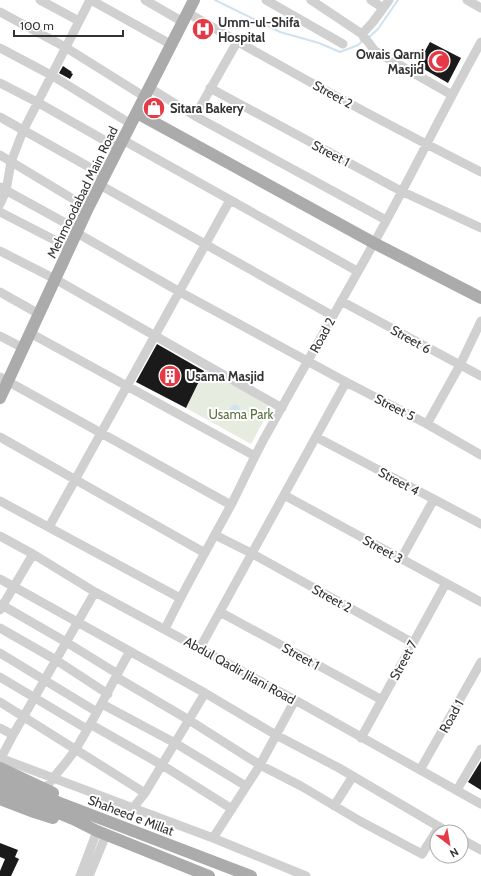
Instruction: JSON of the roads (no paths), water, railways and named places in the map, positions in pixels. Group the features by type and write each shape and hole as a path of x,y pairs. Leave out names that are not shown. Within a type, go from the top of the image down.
{"main road":[{"name":"Mehmoodabad Main Road","path":"0,398 4,379 23,348 88,208 189,11"},
{"path":"134,119 481,298"},
{"path":"0,762 45,789 66,799 74,814 64,821 31,812 0,799"},
{"name":"Shaheed e Millat","path":"0,779 58,808"},
{"name":"Shaheed e Millat","path":"0,789 251,876"},
{"name":"Shaheed e Millat","path":"74,814 102,833 209,876"}],"street":[{"path":"40,0 79,21"},
{"path":"0,204 11,162 23,130 65,47 91,0 172,45"},
{"name":"Street 2","path":"145,0 189,11 237,42 426,145 481,172"},
{"path":"266,0 343,44"},
{"path":"311,0 363,36 374,51 452,95"},
{"path":"363,36 386,4 371,0"},
{"path":"467,0 481,8"},
{"path":"0,12 147,93 195,116 386,220"},
{"path":"195,116 237,42"},
{"name":"Road 2","path":"165,629 180,598 231,505 255,456 374,243 481,42"},
{"path":"0,48 134,119"},
{"path":"0,83 230,200 357,271"},
{"name":"Street 1","path":"210,88 401,191 481,227"},
{"path":"0,117 205,244 333,316"},
{"path":"0,155 88,208"},
{"name":"Street 5","path":"3,189 180,292 427,424 481,455"},
{"path":"49,528 230,200"},
{"path":"0,212 70,248"},
{"path":"0,251 156,336 282,408"},
{"path":"0,292 39,314"},
{"name":"Street 6","path":"342,301 481,376"},
{"path":"427,424 460,365 481,321"},
{"path":"30,333 255,456"},
{"path":"0,336 23,348"},
{"path":"4,379 231,505"},
{"path":"200,648 346,382"},
{"path":"0,437 206,553"},
{"name":"Street 4","path":"316,437 480,522"},
{"name":"Street 3","path":"284,495 481,602"},
{"path":"401,559 434,499"},
{"path":"0,501 180,598"},
{"name":"Street 2","path":"215,535 251,553 413,643"},
{"name":"Abdul Qadir Jilani Road","path":"0,536 33,554 95,592 295,700 481,804"},
{"path":"33,554 1,607 66,642 117,676 260,765 301,786 360,822 422,854 429,843"},
{"path":"0,579 205,693 276,735 339,768 434,824"},
{"name":"Street 7","path":"361,738 446,583"},
{"path":"95,592 34,697 0,762 52,778 214,838 289,873 306,876"},
{"name":"Street 1","path":"220,612 382,700"},
{"path":"0,628 56,660 108,694"},
{"path":"45,789 52,778 76,749 108,694 130,652"},
{"path":"0,653 44,680 99,708 175,743 246,786"},
{"name":"Road 1","path":"420,770 481,662"},
{"path":"0,677 89,727 162,765 232,809"},
{"path":"133,808 145,793 205,693"},
{"path":"214,838 260,765 295,700"},
{"path":"0,702 145,793"},
{"path":"0,728 13,735"},
{"path":"457,790 481,749"},
{"path":"334,806 353,776"},
{"path":"84,875 102,833"},
{"path":"469,843 481,850"}],"water":[{"path":"233,405 237,405 240,410 237,415 233,415 230,412 230,408"}],"waterway":[{"path":"215,0 280,32 319,43 340,52 358,45 364,40"},
{"path":"368,38 378,29 398,0"}],"place":[{"name":"Umm-ul-Shifa Hospital","path":"203,29"},
{"name":"Owais Qarni Masjid","path":"439,61"},
{"name":"Sitara Bakery","path":"154,108"},
{"name":"Usama Masjid","path":"170,376"}],"park label":[{"name":"Usama Park","path":"241,414"}]}
